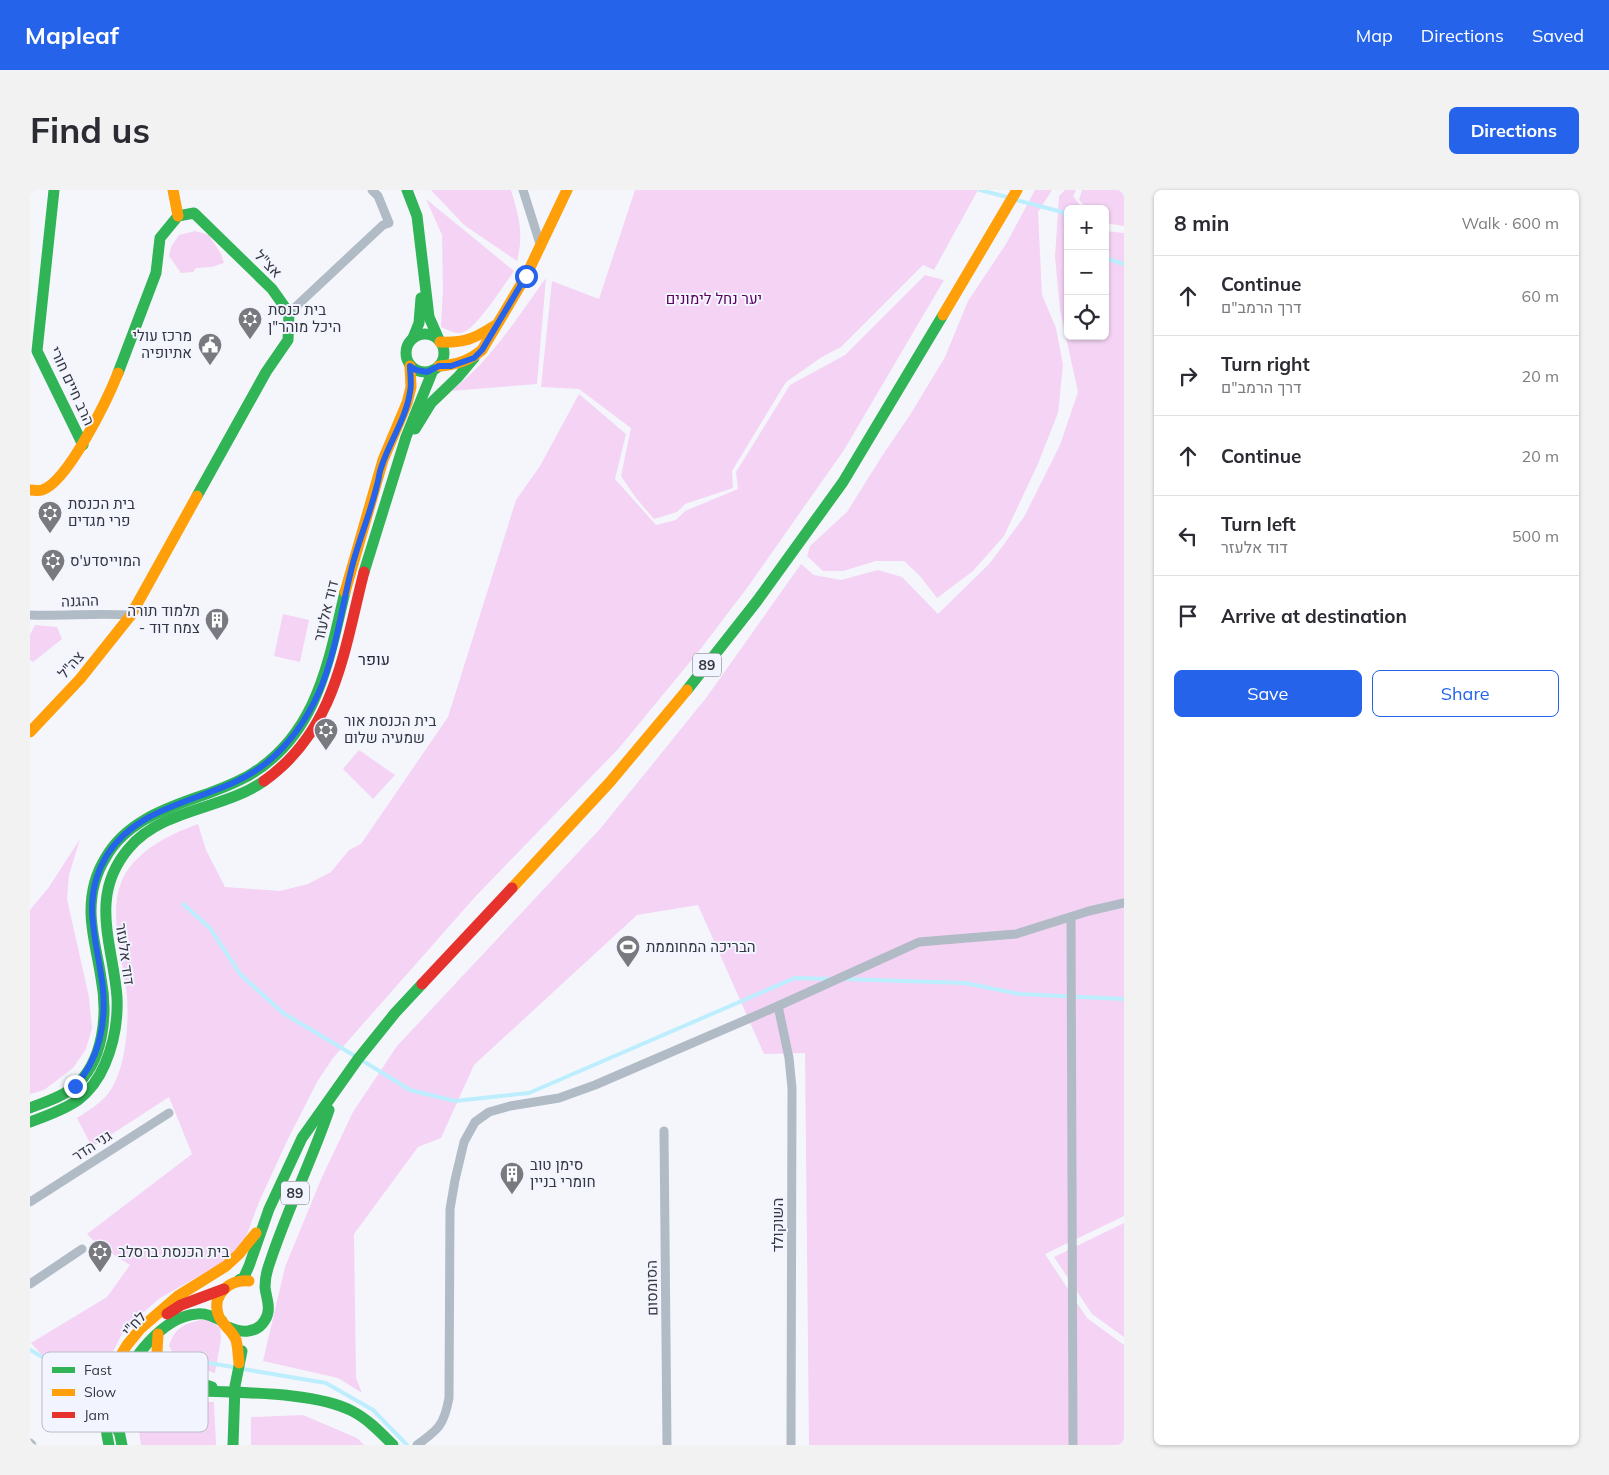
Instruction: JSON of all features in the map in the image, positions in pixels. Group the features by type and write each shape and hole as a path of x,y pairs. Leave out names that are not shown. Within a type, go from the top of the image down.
{"main road":[{"name":"הרב חיים חורי","path":"54,190 37,351 82,445"},
{"path":"30,490 40,490 48,487 60,474 82,445 114,383 156,272 160,238 178,216 173,190"},
{"path":"407,190 417,216 429,317 440,342"},
{"name":"89","path":"239,1363 234,1337 218,1313 219,1296 230,1283 244,1277 277,1191 302,1138 358,1059 395,1013 616,775 683,695 757,601 853,465 1017,190"},
{"path":"395,471 410,437 431,403 482,350 541,247 567,192"},
{"name":"אצ\"ל","path":"178,216 194,213 266,283 289,313"},
{"path":"423,258 419,323 413,338 408,343 405,354 410,366 422,372 451,366 474,358"},
{"path":"131,615 252,397 288,340 289,313"},
{"path":"440,342 456,343 472,340 498,324"},
{"path":"413,338 425,334 436,337 440,342 444,348 444,355 436,368"},
{"name":"דוד אלעזר","path":"30,1108 64,1094 75,1086 84,1076 98,1048 104,1002 93,937 91,912 97,876 115,844 134,826 155,813 252,773 279,751 308,713 325,676 353,562 380,469 411,391 410,366"},
{"name":"דוד אלעזר","path":"30,1122 70,1105 84,1095 94,1084 110,1051 116,1017 116,986 106,936 104,912 109,880 125,852 136,841 160,824 212,805 258,784 288,760 319,720 338,680 363,577 395,471 422,394 436,368"},
{"path":"30,482 40,484 50,481 60,474"},
{"name":"צה\"ל","path":"30,732 80,679 131,615"},
{"name":"89","path":"233,1445 234,1401 239,1363 244,1345 252,1331 266,1320 269,1312 270,1304 265,1285 267,1270 278,1233 321,1135 334,1093"},
{"path":"122,1352 141,1328 158,1312 178,1296 208,1279 232,1260 266,1218"},
{"path":"238,1280 247,1280 255,1283 267,1295"},
{"name":"לח\"י","path":"135,1352 144,1333 166,1314 181,1305 224,1289"},
{"name":"לח\"י","path":"140,1352 177,1319 191,1314 211,1316 225,1324"},
{"path":"225,1324 236,1331 252,1331"},
{"path":"156,1352 158,1334"},
{"path":"208,1386 226,1391"},
{"path":"208,1392 226,1391 308,1398 335,1404 353,1411 374,1426 393,1445"},
{"name":"לח\"י","path":"107,1432 109,1445"},
{"name":"לח\"י","path":"118,1432 122,1445"}],"street":[{"path":"289,313 382,225 389,223 378,196 372,190"},
{"path":"523,190 541,247"},
{"name":"ההגנה","path":"30,616 80,616 94,613 131,615"},
{"path":"417,1445 439,1427 447,1406 450,1209 464,1142 475,1122 490,1112 510,1106 559,1098 586,1088 778,1006 919,942 1016,934 1124,903"},
{"path":"1071,917 1073,1445"},
{"name":"השוקולד","path":"778,1006 789,1058 792,1088 791,1445"},
{"name":"גני הדר","path":"30,1202 169,1113"},
{"name":"הסומסום","path":"664,1131 667,1445"},
{"path":"30,1284 82,1250"}],"green space":[{"path":"431,190 511,190 520,225 517,261 464,225"},
{"name":"יער נחל לימונים","path":"635,190 978,190 934,270 923,265 841,347 822,357 786,382 732,471 733,488 685,504 677,512 654,519 621,476 631,428 579,389 541,387 552,281 599,299"},
{"path":"1035,190 1052,190 1038,212 1042,295 1056,328 1063,365 1058,413 1037,466 1004,536 973,571 937,598 920,576 904,561 876,561 843,571 823,571 807,556 810,546 847,512 910,415 945,357 968,301 1006,244"},
{"path":"1065,190 1076,190 1073,196 1080,205 1064,205 1064,328 1060,310 1055,257 1059,196"},
{"path":"1082,190 1124,190 1124,226 1109,224 1109,205 1083,205 1079,200"},
{"path":"426,199 514,271 483,314 470,328 461,333 455,333 441,327 443,290 442,235"},
{"path":"195,231 209,235 221,254 224,263 212,267 196,268 193,272 181,273 169,256 171,247 179,235"},
{"path":"1109,231 1124,233 1124,1216 1045,1254 1087,1318 1124,1345 1124,1445 809,1445 805,1053 764,1054 698,905 637,915 474,1065 441,1138 418,1147 354,1234 356,1378 362,1393 338,1378 263,1361 285,1267 322,1177 353,1112 397,1046 600,829 706,698 801,564 814,575 841,580 878,570 902,577 938,614 990,563 1024,517 1060,445 1078,392 1067,340 1109,340"},
{"path":"925,275 944,280 844,450 747,588 699,651 619,748 475,897 333,1058 317,1082 287,1141 259,1202 240,1253 160,1298 137,1318 121,1336 113,1352 42,1352 42,1355 31,1343 107,1297 130,1265 97,1244 87,1234 192,1154 169,1097 92,1147 77,1118 107,1095 118,1074 125,1048 127,996 116,925 116,907 119,890 125,874 136,860 157,843 198,824 206,850 225,887 280,891 308,884 331,872 349,850 361,844 448,717 516,500 540,466 579,394 626,434 615,479 656,525 676,520 685,511 738,489 736,472 790,385 845,355"},
{"path":"546,278 537,384 450,391 477,368 489,354"},
{"path":"283,614 309,620 300,662 274,656"},
{"path":"35,625 57,627 62,639 33,662 30,660 30,635"},
{"path":"359,750 395,775 373,799 343,769"},
{"path":"80,839 69,875 67,899 89,997 92,1028 86,1049 73,1068 44,1090 30,1094 30,910 49,887"},
{"path":"1124,1223 1124,1337 1092,1314 1054,1257"},
{"path":"200,1320 210,1320 220,1328 221,1339 215,1373 208,1371 208,1352 172,1352 169,1346 174,1335 180,1328"},
{"path":"208,1402 214,1402 216,1445 141,1445 140,1432 208,1432"},
{"path":"303,1415 357,1438 364,1445 251,1445 251,1417"}],"waterway":[{"path":"980,190 1007,197"},
{"path":"1016,200 1064,214"},
{"path":"1109,259 1124,264"},
{"path":"183,904 210,928 240,974 283,1013 355,1056"},
{"path":"363,1061 410,1090 455,1101 529,1093 795,978 832,979"},
{"path":"844,979 965,983 1019,994 1124,999"},
{"path":"30,1350 42,1357"},
{"path":"208,1363 233,1367"},
{"path":"243,1369 326,1383 373,1410 407,1445"}],"traffic: fast":[{"path":"54,190 37,351 83,445"},
{"path":"407,190 417,216 429,317 440,342"},
{"path":"118,373 156,273 160,238 178,216 194,213 272,289 289,313 288,340 266,372 197,496"},
{"path":"413,338 419,323 421,298"},
{"path":"687,690 757,601 843,482 943,315"},
{"path":"425,334 439,339 444,353 439,367 425,372 411,367 406,353 411,339 425,334"},
{"path":"415,429 431,403 458,377 474,358"},
{"path":"364,572 406,437 433,370"},
{"path":"30,1108 59,1096 74,1087 84,1077 98,1051 104,1007 92,928 91,904 93,890 102,863 114,845 134,827 157,813 248,776 271,760 290,740 305,719 316,696 325,671 345,592"},
{"path":"30,1122 61,1110 73,1104 82,1096 97,1079 111,1048 116,1023 117,997 108,939 106,902 109,884 117,866 129,848 143,835 159,825 248,791 264,781"},
{"path":"239,1280 244,1277 249,1266 269,1209 302,1138 358,1059 395,1013 422,984"},
{"path":"228,1327 243,1331 253,1330 262,1325 267,1316 268,1308 265,1287 267,1270 329,1110"},
{"path":"140,1352 159,1332 184,1317 204,1314 222,1321"},
{"path":"233,1445 235,1386 242,1351"},
{"path":"208,1386 212,1387"},
{"path":"208,1391 300,1397 337,1405 358,1414 374,1426 393,1445"},
{"path":"107,1432 109,1445"},
{"path":"119,1432 122,1445"}],"traffic: slow":[{"path":"173,190 178,216"},
{"path":"439,366 462,362 482,350 526,276 567,190"},
{"path":"943,315 1017,190"},
{"path":"440,342 456,342 468,339 494,326"},
{"path":"345,592 383,460 407,403 411,387 410,366"},
{"path":"30,490 42,490 52,484 63,472 86,438 106,401 118,373"},
{"path":"30,732 80,679 131,615 197,496"},
{"path":"512,888 610,782 687,690"},
{"path":"123,1352 141,1328 178,1296 226,1266 239,1254 256,1233"},
{"path":"239,1363 236,1340 219,1318 217,1307 220,1294 224,1289 235,1282 249,1281"},
{"path":"157,1352 158,1334"}],"traffic: jam":[{"path":"264,781 288,761 307,738 322,713 334,687 343,659 364,572"},
{"path":"422,984 512,888"},
{"path":"167,1314 181,1305 224,1289"}],"place":[{"name":"בית כנסת היכל מוהר\"ן","path":"250,340"},
{"name":"מרכז עולי אתיופיה","path":"210,366"},
{"name":"בית הכנסת פרי מגדים","path":"50,534"},
{"name":"המוייסדע'ס","path":"53,582"},
{"name":"תלמוד תורה - צמח דוד","path":"217,641"},
{"name":"בית הכנסת אור שמעיה שלום","path":"326,751"},
{"name":"הבריכה המחוממת","path":"628,968"},
{"name":"סימן טוב חומרי בניין","path":"512,1195"},
{"name":"בית הכנסת ברסלב","path":"100,1273"}],"district":[{"name":"עופר","path":"374,659"}],"route":[{"path":"75,1086 92,1063 98,1048 103,1016 103,988 93,937 91,912 97,876 106,857 115,844 141,821 155,813 239,780 252,773 279,751 292,736 308,713 325,676 353,562 380,469 402,418 411,391 410,366 416,370 427,372 439,366 451,366 474,358 482,350 526,276"}]}
